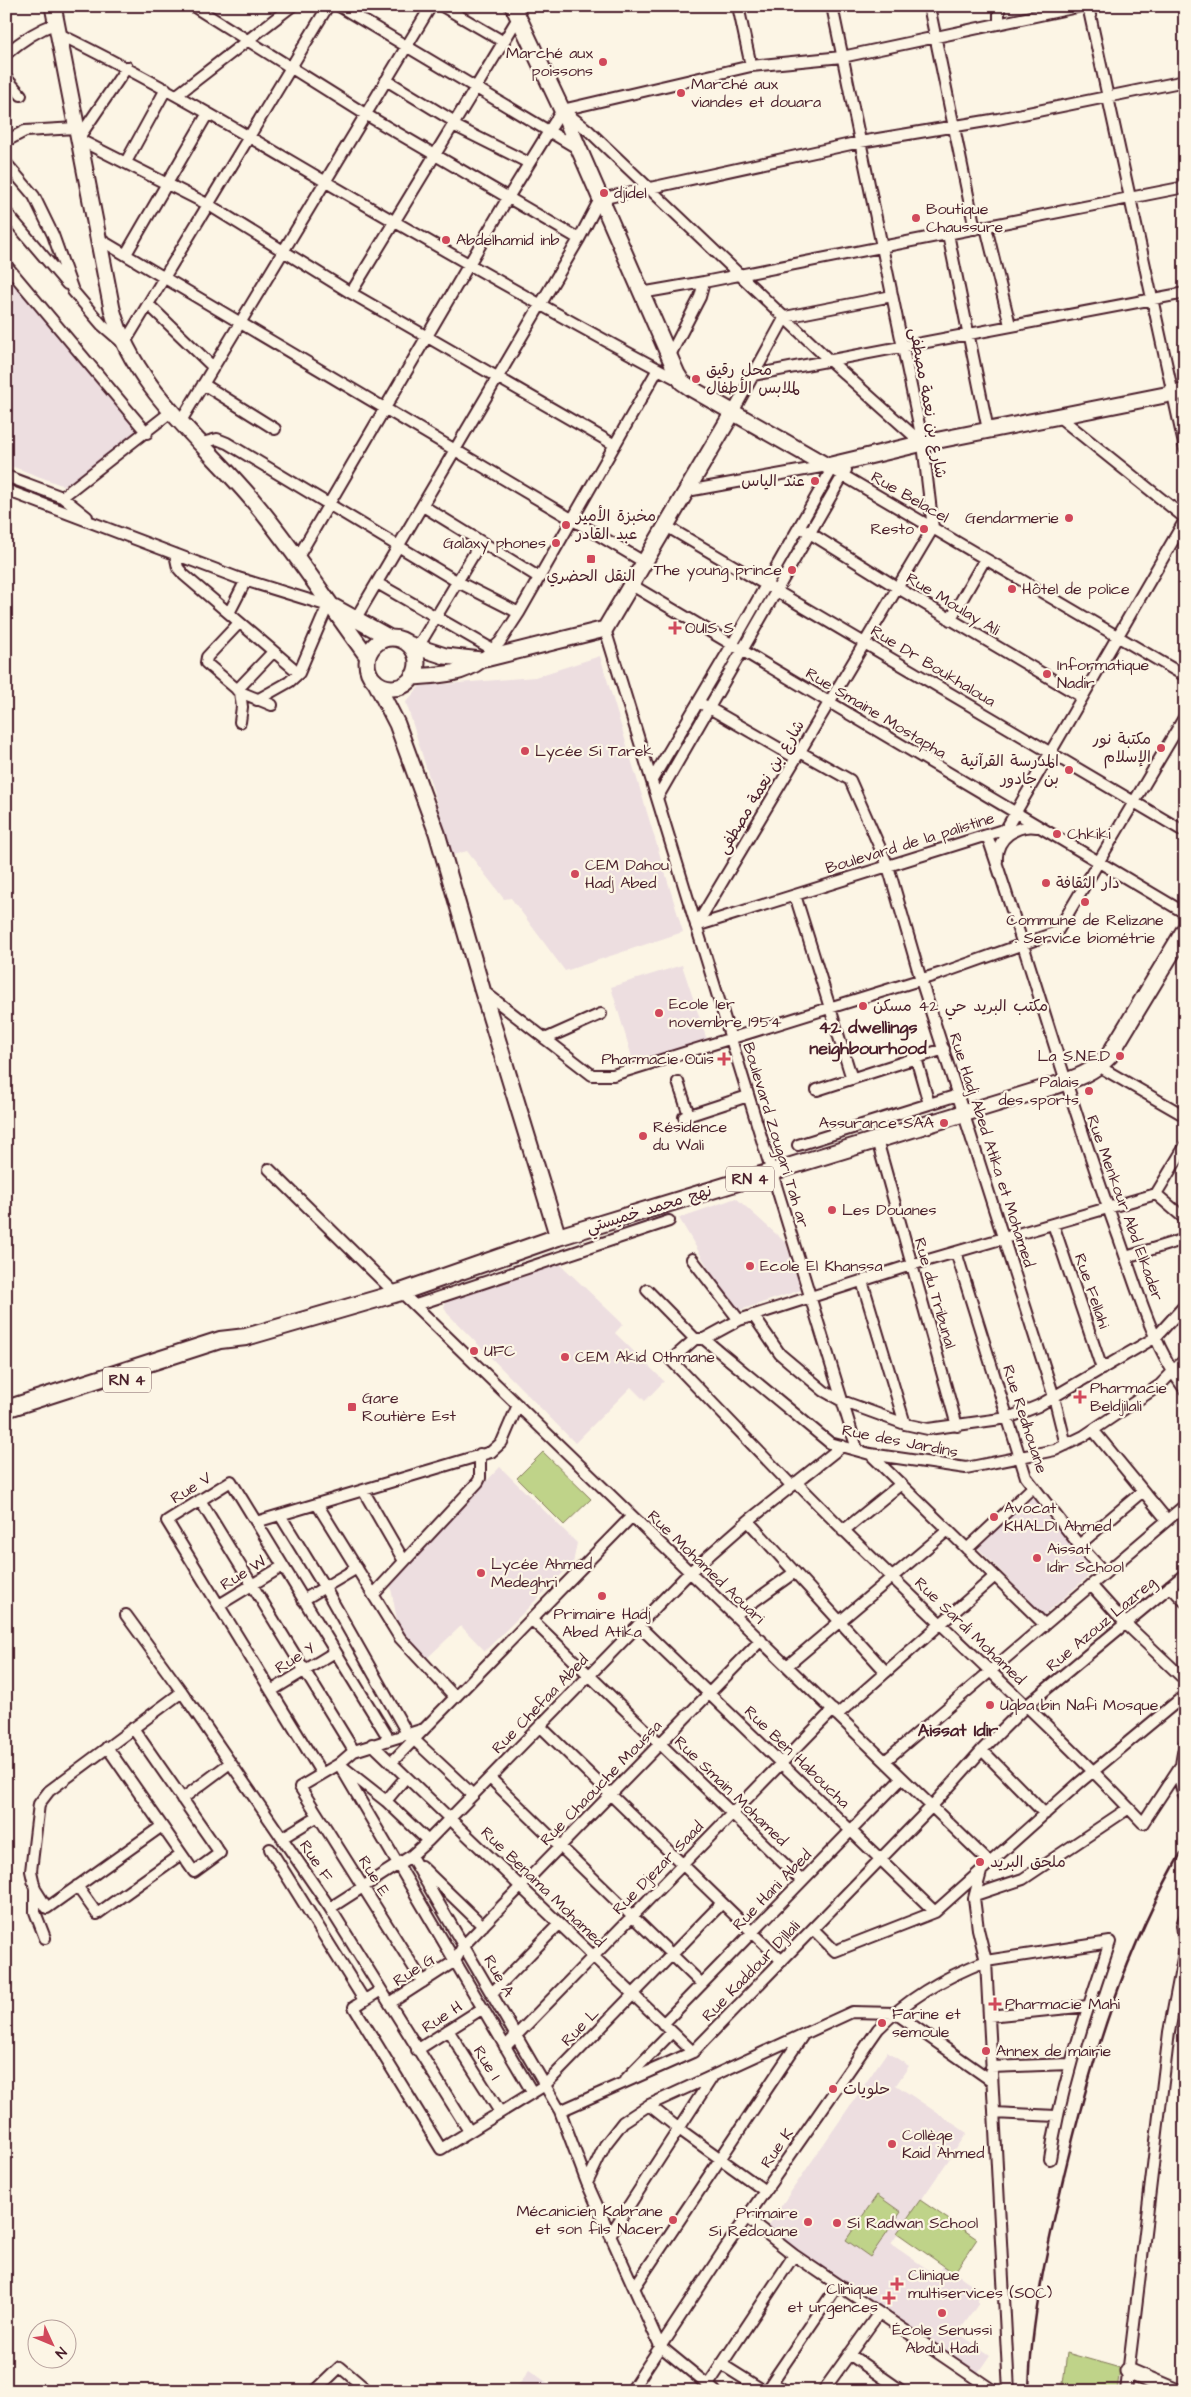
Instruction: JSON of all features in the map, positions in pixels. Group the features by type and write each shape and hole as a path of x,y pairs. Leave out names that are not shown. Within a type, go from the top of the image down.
{"main road":[{"path":"1100,1067 1109,1056 1185,930"},
{"name":"نهج محمد خميستي","path":"246,1337 398,1292 558,1237 963,1114 1064,1082 1100,1067"},
{"name":"RN 4","path":"6,1409 220,1340 246,1337"},
{"name":"RN 4","path":"6,1420 222,1349 246,1337"}],"street":[{"path":"53,6 112,309 124,344 139,370 177,416 254,501 298,557 368,656"},
{"path":"193,6 365,114 579,239"},
{"path":"177,95 292,6"},
{"path":"124,344 328,6"},
{"path":"339,6 578,148"},
{"path":"62,498 147,433 177,416 203,384 431,6"},
{"path":"442,6 504,42"},
{"path":"738,6 751,66"},
{"name":"شارع بن نعمة مصطفى","path":"696,926 933,528 923,444 832,6"},
{"path":"929,6 975,229"},
{"path":"1000,6 1000,24"},
{"path":"298,557 426,335 528,163 562,110 751,66 842,57 1082,6"},
{"path":"1088,6 1153,298 1179,392 1185,449"},
{"path":"351,292 504,42 516,12"},
{"path":"516,12 562,110 669,357 682,382"},
{"path":"6,54 22,40 40,29 58,29 208,112 469,264 682,382 830,468"},
{"path":"77,133 127,67"},
{"path":"6,78 21,94"},
{"path":"386,80 454,124 528,163"},
{"path":"356,618 424,506 454,451 579,239 600,199 860,142 954,126 1185,81"},
{"path":"126,162 166,89"},
{"path":"562,110 589,131 829,360 923,444"},
{"path":"126,254 208,112"},
{"path":"6,141 25,131 77,133 126,162 209,205 351,292 615,445"},
{"path":"6,163 34,196 54,235 73,290"},
{"path":"641,293 1185,187"},
{"path":"6,212 102,326 124,344"},
{"path":"986,227 1010,325"},
{"path":"948,234 988,430"},
{"path":"99,239 644,562"},
{"path":"6,265 147,433"},
{"path":"669,357 700,297 704,282"},
{"path":"753,375 1185,293"},
{"path":"785,317 892,296"},
{"path":"149,305 213,367"},
{"path":"6,490 246,580 331,606 390,638 445,656 481,660 605,629 733,412 785,317"},
{"path":"375,681 384,686 395,687 404,684 412,678 454,674 473,666 500,642 540,578 658,369"},
{"path":"203,384 275,429"},
{"path":"687,491 830,468 851,460 923,444 1179,392"},
{"path":"1058,416 1185,518"},
{"path":"202,443 211,439 222,440 458,582 519,613"},
{"path":"657,798 851,460"},
{"path":"652,780 767,585 800,527 830,468"},
{"name":"Rue Belacel","path":"830,468 1185,676"},
{"path":"6,476 62,498 96,524"},
{"path":"424,506 540,578"},
{"name":"Boulevard de la palistine","path":"696,926 1006,829 1185,518"},
{"name":"Rue Dr Boukhaloua","path":"666,526 1185,832"},
{"name":"Rue Moulay Ali","path":"800,527 950,620 1082,697"},
{"path":"412,678 416,663 413,645 435,619 481,542"},
{"path":"175,554 176,563 181,572 298,673"},
{"path":"950,620 985,559"},
{"path":"229,613 246,580"},
{"path":"377,583 435,619 492,649"},
{"name":"Rue Smaine Mostapha","path":"630,584 1185,913"},
{"path":"258,700 289,682 298,673 331,606"},
{"path":"239,622 206,661 208,666 238,691 272,705"},
{"name":"Boulevard Zougari Tah ar","path":"605,629 857,1449"},
{"path":"390,638 376,644 368,656 368,668 398,724 437,833 482,989 558,1237"},
{"path":"238,691 273,652"},
{"path":"395,687 398,724"},
{"path":"238,691 242,707 240,722"},
{"name":"Rue Hadj Abed Atika et Mohamed","path":"698,701 798,755 850,780 888,866 921,980 1054,1397 1066,1445"},
{"path":"482,989 592,1074 613,1075 921,980 1022,946 1057,932 1185,716"},
{"path":"998,868 997,857 1000,845 1007,835 1017,828 1041,827"},
{"name":"Rue Menkour Abd Elkader","path":"987,835 1064,1082 1108,1208 1156,1337 1172,1371 1185,1390"},
{"path":"795,895 828,1009 852,1079"},
{"path":"545,1038 601,1014"},
{"path":"817,1090 944,1049"},
{"path":"916,1058 929,1104"},
{"path":"1100,1067 1185,1116"},
{"path":"678,1082 687,1116 748,1096"},
{"path":"798,1145 958,1095"},
{"name":"Rue du Tribunal","path":"876,1140 958,1426"},
{"path":"699,1339 739,1320 911,1265 1156,1194 1185,1146"},
{"name":"Rue Mohamed Aouari","path":"269,1169 398,1292 416,1306 990,1863"},
{"path":"1156,1194 1185,1219"},
{"path":"416,1306 669,1221"},
{"name":"Rue Fellahi","path":"1053,1224 1102,1368"},
{"path":"1126,1256 1185,1239"},
{"name":"Rue Redhouane","path":"956,1252 1008,1418 1018,1458 1026,1477 1079,1545 1105,1573"},
{"path":"692,1259 739,1320"},
{"path":"862,1281 905,1424"},
{"name":"Rue des Jardins","path":"647,1290 699,1339 830,1443 870,1454 966,1468 1055,1450 1066,1445 1093,1430 1160,1385 1185,1359"},
{"path":"754,1315 780,1354 824,1391 842,1402 905,1424 928,1429 1008,1418 1038,1406 1156,1337 1185,1305"},
{"name":"Rue Sardi Mohamed","path":"699,1339 671,1360 794,1484 1094,1771 1143,1823 1181,1765"},
{"path":"389,1739 256,1522 490,1452 502,1442 518,1405"},
{"path":"1093,1430 1167,1520"},
{"name":"Rue Chefaa Abed","path":"330,1908 411,1856 428,1841 690,1572 748,1521 842,1446"},
{"path":"374,1594 478,1482 480,1478 480,1454"},
{"path":"870,1454 1044,1624"},
{"name":"Rue V","path":"218,1605 167,1521 231,1481 256,1522"},
{"path":"843,1531 901,1484"},
{"path":"967,1549 1033,1487"},
{"path":"363,1490 404,1561"},
{"path":"1079,1545 1143,1491"},
{"path":"200,1500 354,1751"},
{"path":"317,1504 400,1638 455,1697"},
{"path":"885,1761 1185,1506"},
{"path":"280,1515 411,1735 473,1795"},
{"path":"218,1605 322,1774 339,1764 354,1751 389,1739 411,1735 424,1729 632,1516"},
{"path":"748,1521 886,1672"},
{"path":"787,1666 948,1530"},
{"name":"Rue W","path":"218,1605 283,1566"},
{"path":"304,1600 357,1568"},
{"path":"735,1615 794,1572"},
{"name":"Rue Azouz Lazreg","path":"932,1806 982,1750 1026,1706 1185,1574"},
{"name":"Rue Djezar Saad","path":"505,2047 781,1763 835,1712 886,1672 995,1576"},
{"path":"1091,1585 1126,1624 1185,1680"},
{"path":"1170,1586 1185,1602"},
{"name":"Rue F","path":"126,1615 182,1692 330,1908 469,2131"},
{"name":"Rue Smain Mohamed","path":"531,1619 802,1881"},
{"name":"Rue Ben Haboucha","path":"638,1625 934,1912"},
{"name":"Rue Chaouche Moussa","path":"455,1961 463,1946 760,1640"},
{"name":"Rue Y","path":"271,1691 335,1652"},
{"path":"45,1938 35,1912 35,1889 31,1871 40,1804 49,1791 182,1692"},
{"path":"813,1929 835,1951 934,1912 1094,1771 1185,1695"},
{"path":"540,1726 782,1961"},
{"path":"107,1747 194,1872 220,1853 133,1728"},
{"path":"391,1762 411,1735"},
{"path":"1185,1743 1181,1765 1182,1792 1185,1796"},
{"name":"Rue Benama Mohamed","path":"372,1744 693,2052"},
{"path":"982,1750 1045,1814"},
{"path":"182,1799 230,1763"},
{"path":"339,1764 386,1801 428,1841"},
{"path":"339,1764 532,2092"},
{"name":"Rue E","path":"322,1774 300,1787 423,1982"},
{"path":"386,1801 406,1776"},
{"path":"490,1778 702,1984"},
{"name":"Rue Hani Abed","path":"663,2024 902,1778"},
{"name":"Rue Kaddour Djllali","path":"560,2111 693,2052 932,1806"},
{"path":"975,1895 1023,1879 1129,1808"},
{"path":"282,1838 318,1816"},
{"path":"35,1889 48,1908 162,1826"},
{"path":"270,1849 364,2000 381,1990"},
{"path":"78,1886 97,1914 182,1854"},
{"path":"411,1856 483,1926"},
{"name":"Rue A","path":"411,1856 560,2111 587,2183 660,2346"},
{"path":"981,1872 975,1895 978,1929 986,1961 1009,2391"},
{"name":"Rue L","path":"364,2000 354,2007 441,2149 545,2085 722,1903"},
{"path":"1126,2391 1169,2032 1185,1948 1182,1925 1185,1917"},
{"name":"Rue H","path":"417,2050 481,2006 559,1924"},
{"name":"Rue K","path":"635,2388 660,2346 765,2191 878,2029 895,2013 918,1996 967,1968 986,1961 1110,1942 1088,2006"},
{"name":"Rue G","path":"390,2003 455,1961"},
{"path":"989,2016 1088,2006 1069,2064 1056,2116 1050,2159"},
{"path":"587,2183 605,2145 623,2122 648,2105 852,2012 895,2013 992,2080"},
{"name":"Rue I","path":"448,2030 500,2112"},
{"path":"619,2086 672,2032"},
{"path":"634,2288 804,2034"},
{"path":"992,2067 1069,2064"},
{"path":"610,2235 714,2075"},
{"path":"648,2105 678,2130 765,2191"},
{"path":"994,2113 1056,2116"},
{"path":"747,2218 794,2255 994,2391"},
{"path":"660,2346 711,2388 721,2364 794,2255"},
{"path":"721,2364 765,2391 838,2285"},
{"path":"823,2391 879,2313"},
{"path":"849,2354 902,2391"},
{"path":"315,2391 340,2366 368,2391"},
{"path":"1128,2371 1175,2391"},
{"path":"772,2382 785,2391"}],"shaded area":[{"path":"6,269 140,431 73,482 64,486 6,464"},
{"path":"600,656 683,932 565,971 511,898 504,899 467,851 453,855 406,702 420,686 535,677"},
{"name":"Ecole 1er novembre 1954","path":"682,965 707,1040 634,1064 611,987"},
{"name":"Ecole El Khanssa","path":"736,1198 786,1243 801,1290 734,1312 679,1218"},
{"name":"CEM Akid Othmane","path":"559,1263 623,1324 615,1333 664,1381 645,1401 631,1387 575,1443 447,1313 444,1307 447,1300"},
{"name":"Lycée Ahmed Medeghri","path":"500,1467 577,1543 573,1563 485,1651 461,1626 426,1659 403,1635 397,1620 390,1583"},
{"name":"Aissat Idir School","path":"1033,1497 1095,1570 1044,1615 977,1547"},
{"path":"887,2052 909,2066 896,2085 967,2133 891,2244 936,2275 944,2265 980,2290 977,2294 980,2297 977,2301 979,2303 958,2333 990,2355 977,2374 766,2228"},
{"path":"529,2370 559,2391 515,2391"}],"green space":[{"path":"543,1452 591,1499 564,1525 517,1478"},
{"path":"877,2195 901,2212 870,2257 846,2240"},
{"path":"920,2200 977,2239 954,2273 897,2233"},
{"path":"1067,2353 1120,2368 1117,2391 1062,2391"}],"railway":[{"path":"1029,2391 1033,2336 1041,2282 1064,2175 1086,2089 1127,1965 1163,1885 1185,1846"}],"place":[{"name":"Marché aux poissons","path":"603,62"},
{"name":"Marché aux viandes et douara","path":"681,93"},
{"name":"djidel","path":"604,193"},
{"name":"Boutique Chaussure","path":"916,218"},
{"name":"Abdelhamid inb","path":"446,240"},
{"name":"محل رقيق لملابس الأطفال","path":"696,379"},
{"name":"عند الياس","path":"815,481"},
{"name":"Gendarmerie","path":"1069,518"},
{"name":"مخبزة الأمير عبد القادر","path":"566,525"},
{"name":"Resto","path":"924,529"},
{"name":"Galaxy phones","path":"556,543"},
{"name":"النقل الحضري","path":"591,559"},
{"name":"The young prince","path":"792,570"},
{"name":"Hôtel de police","path":"1012,589"},
{"name":"OUIS S","path":"675,628"},
{"name":"Informatique Nadir","path":"1047,674"},
{"name":"مكتبة نور الإسلام","path":"1161,748"},
{"name":"Lycée Si Tarek","path":"525,751"},
{"name":"المدرسة القرآنية بن جادور","path":"1069,770"},
{"name":"Chkiki","path":"1057,834"},
{"name":"CEM Dahou Hadj Abed","path":"575,874"},
{"name":"دار الثقافة","path":"1046,883"},
{"name":"Commune de Relizane . Service biométrie","path":"1085,902"},
{"name":"مكتب البريد حي 42 مسكن","path":"863,1006"},
{"name":"Ecole 1er novembre 1954","path":"659,1013"},
{"name":"La S.N.E.D","path":"1120,1056"},
{"name":"Pharmacie Ouis","path":"724,1059"},
{"name":"Palais des sports","path":"1089,1091"},
{"name":"Assurance SAA","path":"944,1123"},
{"name":"Résidence du Wali","path":"643,1136"},
{"name":"Les Douanes","path":"832,1210"},
{"name":"Ecole El Khanssa","path":"750,1266"},
{"name":"UFC","path":"474,1351"},
{"name":"CEM Akid Othmane","path":"565,1357"},
{"name":"Pharmacie Beldjilali","path":"1080,1397"},
{"name":"Gare Routière Est","path":"352,1407"},
{"name":"Avocat KHALDI Ahmed","path":"994,1517"},
{"name":"Aissat Idir School","path":"1037,1558"},
{"name":"Lycée Ahmed Medeghri","path":"481,1573"},
{"name":"Primaire Hadj Abed Atika","path":"602,1596"},
{"name":"Uqba bin Nafi Mosque","path":"990,1705"},
{"name":"ملحق البريد","path":"980,1862"},
{"name":"Pharmacie Mahi","path":"995,2004"},
{"name":"Farine et semoule","path":"882,2023"},
{"name":"Annex de mairie","path":"986,2051"},
{"name":"حلويات","path":"833,2089"},
{"name":"Collège Kaid Ahmed","path":"892,2144"},
{"name":"Mécanicien Kabrane et son fils Nacer","path":"673,2220"},
{"name":"Primaire Si Redouane","path":"808,2222"},
{"name":"Si Radwan School","path":"837,2223"},
{"name":"Clinique multiservices (SOC)","path":"897,2284"},
{"name":"Clinique et urgences","path":"889,2298"},
{"name":"École Senussi Abdul Hadi","path":"942,2313"}],"district":[{"name":"42 dwellings neighbourhood","path":"868,1037"},
{"name":"Aissat Idir","path":"958,1730"}]}
